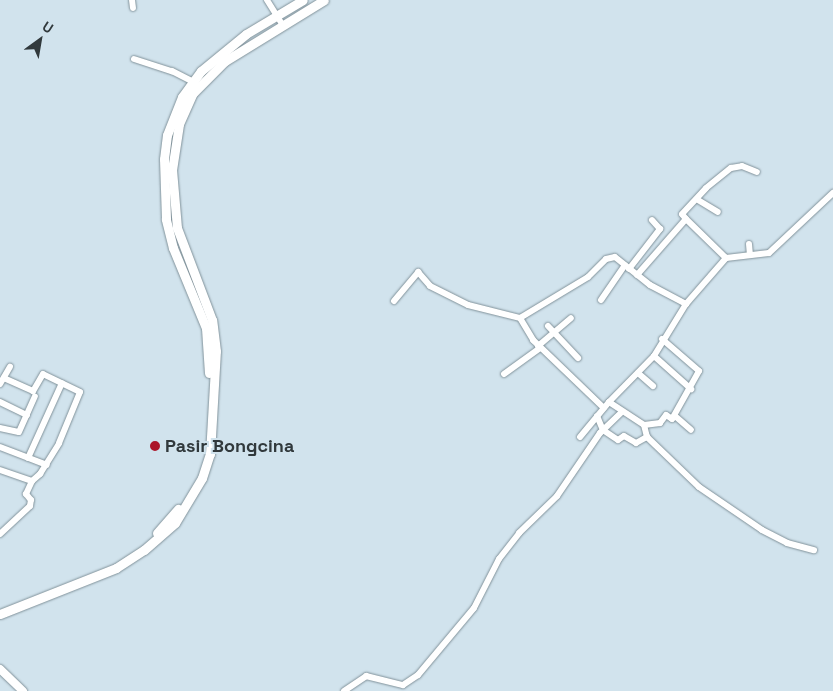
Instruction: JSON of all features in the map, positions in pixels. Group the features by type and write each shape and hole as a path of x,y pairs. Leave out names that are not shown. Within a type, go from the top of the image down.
{"main road":[{"path":"0,609 112,563 141,545 158,531 184,502 201,468 206,441 210,367 206,328 173,248 165,200 167,136 177,106 192,81 225,50 303,0"},
{"path":"0,614 116,568 144,550 175,523 202,478 210,454 216,351 212,320 177,228 172,170 176,139 186,105 204,79 233,56 282,24 324,0"}],"street":[{"path":"132,0 133,8"},
{"path":"264,0 282,24"},
{"path":"134,59 172,70 192,81"},
{"path":"726,258 682,214 698,200 706,188 732,168 742,166 757,172"},
{"path":"580,437 609,402 654,356 662,339 686,304 726,258 770,253 833,193"},
{"path":"698,200 718,212"},
{"path":"637,275 686,219"},
{"path":"601,300 660,229 652,220"},
{"path":"748,244 750,255"},
{"path":"520,318 588,277 606,259 615,257 637,275 686,304"},
{"path":"394,301 418,272 430,286 468,305 520,318 539,347 604,408"},
{"path":"504,374 539,347 571,318"},
{"path":"548,326 578,358"},
{"path":"609,402 621,413 644,425 660,423 666,415 672,419 676,416 691,389 699,369 662,339"},
{"path":"654,356 691,389"},
{"path":"0,534 30,506 31,500 26,494 32,481 47,466 80,392 43,374 33,391 2,381 10,368"},
{"path":"638,373 653,386"},
{"path":"28,458 62,383"},
{"path":"0,428 17,433 35,396"},
{"path":"0,402 27,415"},
{"path":"344,691 366,676 403,684 418,675 474,608 508,548 537,513 557,496 603,430 621,413"},
{"path":"597,416 603,430 618,440 624,436 636,443 647,437"},
{"path":"676,416 691,430"},
{"path":"644,425 647,437 693,482 762,530 782,540 814,550"},
{"path":"0,446 47,466"},
{"path":"0,470 32,481"},
{"path":"0,669 23,691"}],"place":[{"name":"Pasir Bongcina","path":"155,446"}]}
